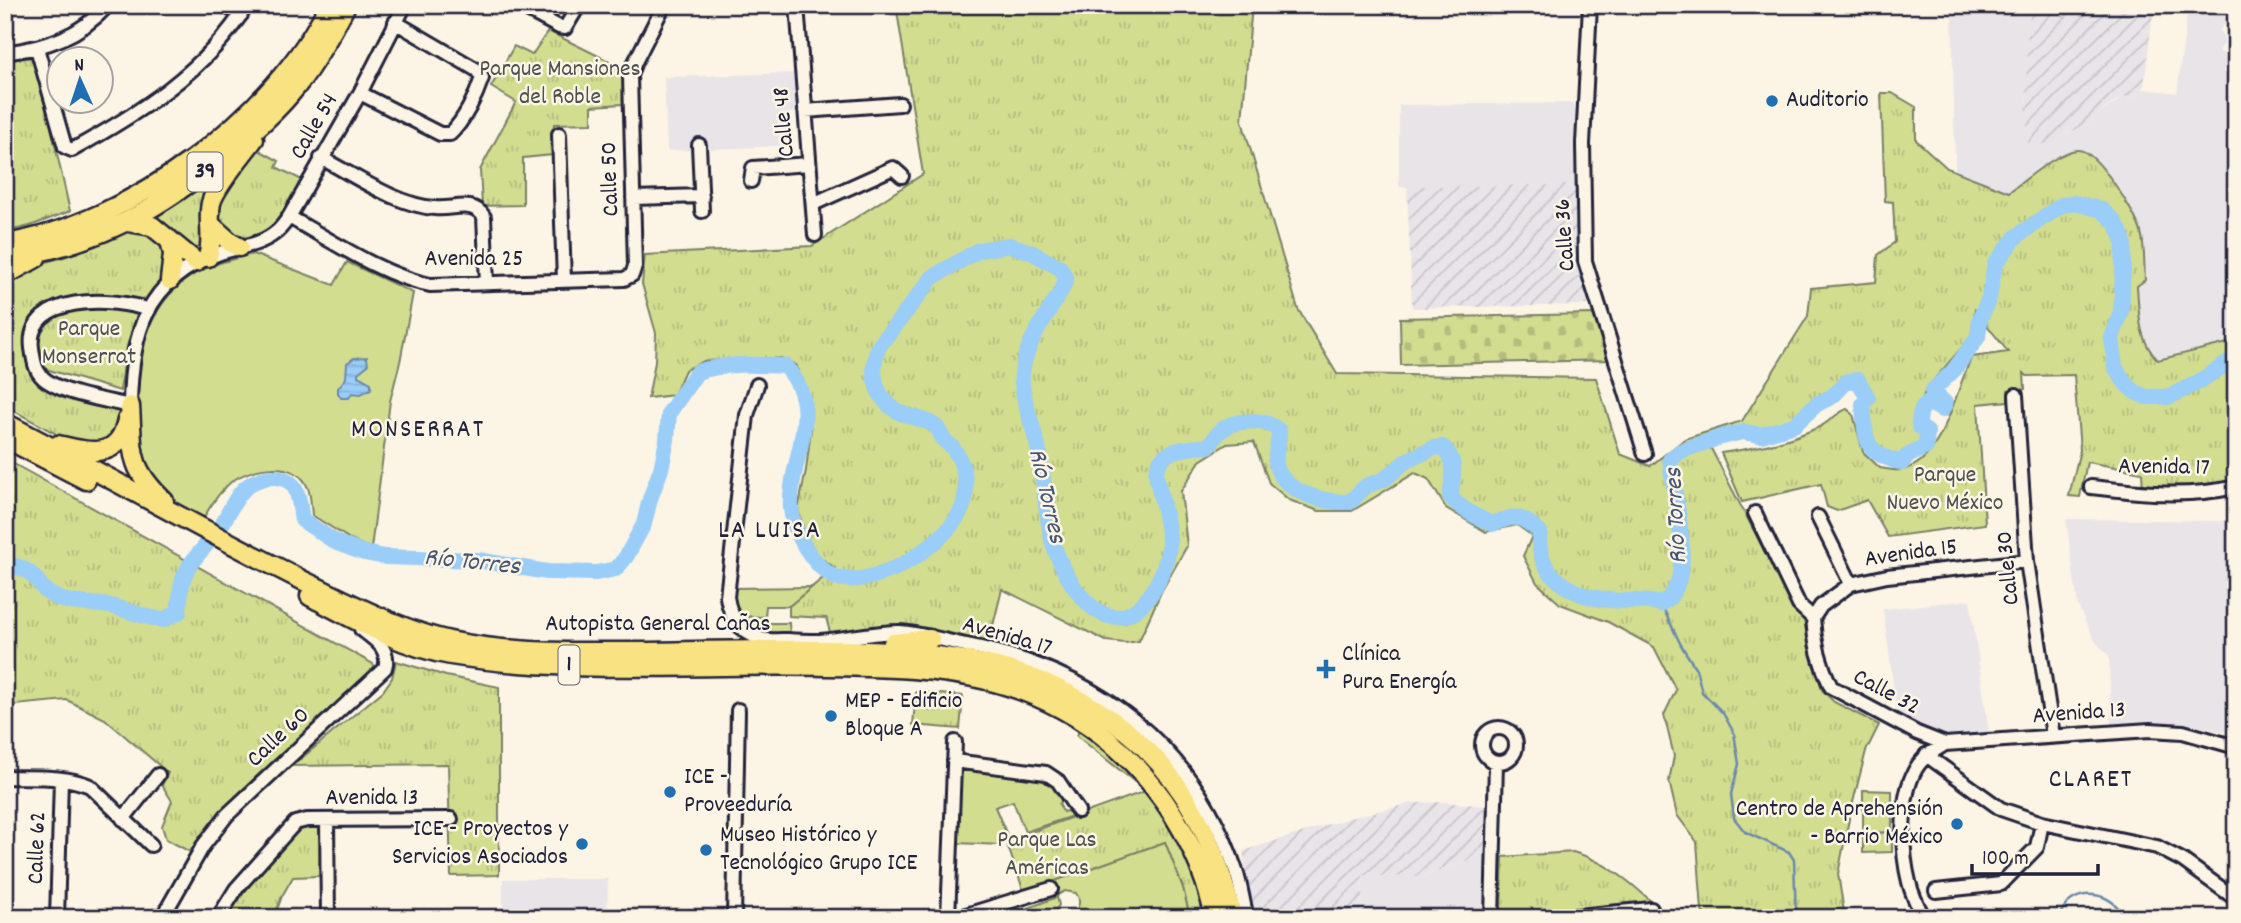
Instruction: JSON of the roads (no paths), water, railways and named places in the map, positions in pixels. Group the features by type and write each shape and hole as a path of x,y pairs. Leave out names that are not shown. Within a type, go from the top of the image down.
{"highway":[{"name":"39","path":"5,258 48,251 128,222 181,190 268,119 295,88 322,50 346,5"},
{"path":"322,50 352,5"},
{"name":"39","path":"5,243 24,241 118,207 190,161 254,108 308,43 326,9"},
{"path":"128,222 152,226 202,260 211,247 210,214 213,197 268,119"},
{"path":"212,226 239,247"},
{"path":"170,240 173,267 170,280"},
{"path":"5,275 48,251"},
{"path":"5,416 34,438 97,452 111,448 123,436 130,406"},
{"path":"130,406 133,452 138,472 182,521"},
{"name":"Autopista General Cañas","path":"5,423 332,608 424,648 499,661 582,666 901,667 979,679 1033,695 1071,713 1097,731 1148,778 1176,820 1194,854 1206,883 1215,918"},
{"name":"Autopista General Cañas","path":"5,438 182,521"},
{"name":"Autopista General Cañas","path":"225,547 425,634 450,641 499,648 579,652 838,650 940,655 1006,668 1043,681 1104,713 1140,742 1162,765 1182,792 1211,847 1232,918"},
{"path":"838,650 930,639"}],"street":[{"path":"5,53 37,48 79,31 96,19 108,5"},
{"path":"37,48 65,148 72,150 129,119 177,83 215,46 244,10 224,5"},
{"name":"Calle 54","path":"170,280 202,260 262,241 276,233 289,217 360,93 404,5"},
{"path":"518,5 565,28 579,5"},
{"name":"Calle 50","path":"632,275 635,266 630,76 664,5"},
{"name":"Calle 48","path":"797,5 815,235"},
{"name":"Calle 36","path":"1590,5 1583,144 1585,261 1645,454"},
{"path":"360,93 440,134 450,134 456,128 482,78 477,70 395,22"},
{"path":"805,111 900,104"},
{"path":"559,134 564,281"},
{"path":"699,145 702,211"},
{"path":"321,158 409,204 435,209 473,206 480,209 484,217 487,283"},
{"path":"751,181 752,168 809,164"},
{"path":"813,204 893,168 902,176"},
{"path":"633,198 702,196"},
{"name":"Avenida 25","path":"289,217 410,281 430,285 624,279 632,275"},
{"path":"149,310 128,304 100,301 55,309 38,319 33,329 35,366 49,383 130,406 136,341 149,310 170,280"},
{"name":"Avenida 17","path":"757,385 747,415 727,597 732,614 741,627 751,635 765,640 819,641 901,632 974,646 1024,660 1085,688 1122,709 1154,737 1195,788 1230,853 1247,918"},
{"name":"Calle 30","path":"2016,395 2027,561 2053,736"},
{"name":"Avenida 17","path":"2091,487 2155,494 2206,494 2236,487"},
{"name":"Calle 32","path":"1755,513 1798,605 1813,618 1813,629 1824,672 1831,687 1917,733 1945,744"},
{"path":"1818,517 1851,584"},
{"name":"Avenida 15","path":"1813,618 1821,606 1851,584 1887,576 2027,561"},
{"name":"Calle 60","path":"162,918 203,846 227,815 385,668 387,656 382,647 332,608"},
{"path":"734,918 738,710"},
{"name":"Avenida 13","path":"1926,755 1945,744 2168,730 2236,747"},
{"path":"948,918 955,742"},
{"path":"1924,918 1909,881 1905,855 1905,815 1910,780 1926,755 2001,809 2042,823 2157,847 2182,860 2236,899"},
{"path":"954,761 1046,773 1058,781 1079,811"},
{"path":"1492,918 1496,762"},
{"path":"123,819 158,775"},
{"path":"5,777 80,782 90,786 151,845"},
{"name":"Calle 62","path":"57,918 61,780"},
{"name":"Avenida 13","path":"218,918 236,888 295,823 307,820 451,819"},
{"path":"327,820 328,918"},
{"path":"1936,891 2001,884 2037,847 2042,823"},
{"path":"956,918 1051,889"},
{"path":"1563,917 1654,915"}],"water":[{"path":"367,357 368,365 358,376 371,383 371,389 361,394 352,393 349,398 341,398 338,388 346,378 347,363 354,358"}],"waterway":[{"name":"Río Torres","path":"5,564 26,570 44,590 63,600 110,606 163,620 179,612 182,585 187,570 217,532 239,495 248,485 269,477 277,477 290,482 295,488 302,520 337,543 364,553 385,557 478,560 547,572 596,573 616,569 626,557 644,524 661,469 669,413 697,372 718,367 751,365 785,366 797,383 803,400 805,417 791,508 805,547 814,560 831,575 845,579 867,578 911,560 946,532 961,510 966,489 960,460 937,428 897,411 883,398 874,373 879,346 933,277 979,250 1010,245 1031,252 1060,268 1066,278 1028,349 1023,365 1023,392 1039,452 1056,554 1070,581 1083,598 1099,612 1113,617 1127,615 1140,607 1159,580 1165,564 1169,540 1156,474 1162,459 1176,451 1209,446 1225,428 1249,421 1266,423 1279,431 1276,464 1287,482 1306,494 1329,501 1350,502 1366,486 1385,479 1406,461 1434,448 1443,447 1453,464 1450,496 1454,501 1492,524 1518,518 1533,526 1540,532 1542,558 1548,569 1565,586 1602,599 1661,604 1673,593 1682,559 1679,516 1670,460 1681,451 1721,437 1743,432 1761,435 1794,425 1817,404 1833,396 1847,381 1858,380 1868,398 1863,404 1869,444 1873,450 1902,463 1907,456 1926,447 1927,432 1919,426 1922,409 1928,402 1942,410 1945,403 1932,391 1954,370 1978,337 1980,319 1989,298 1995,264 2016,237 2062,205 2075,203 2102,210 2120,231 2124,243 2121,312 2112,338 2115,367 2135,392 2146,397 2169,397 2236,358"},
{"path":"1661,604 1696,669 1702,692 1723,713 1734,733 1739,764 1731,794 1734,818 1745,832 1789,852 1794,860 1796,918"},
{"path":"2059,918 2071,900 2091,895 2110,901 2124,918"}],"place":[{"name":"Auditorio","path":"1772,101"},
{"name":"Clínica Pura Energía","path":"1326,669"},
{"name":"MEP - Edificio Bloque A","path":"831,716"},
{"name":"ICE - Proveeduría","path":"670,792"},
{"name":"Centro de Aprehensión - Barrio México","path":"1957,824"},
{"name":"ICE - Proyectos y Servicios Asociados","path":"582,844"},
{"name":"Museo Histórico y Tecnológico Grupo ICE","path":"706,850"}],"district":[{"name":"MONSERRAT","path":"418,430"},
{"name":"LA LUISA","path":"770,531"},
{"name":"CLARET","path":"2091,780"}],"park label":[{"name":"Parque Mansiones del Roble","path":"560,84"},
{"name":"Parque Monserrat","path":"89,344"},
{"name":"Parque Nuevo México","path":"1945,490"},
{"name":"Parque Las Américas","path":"1047,855"}]}
